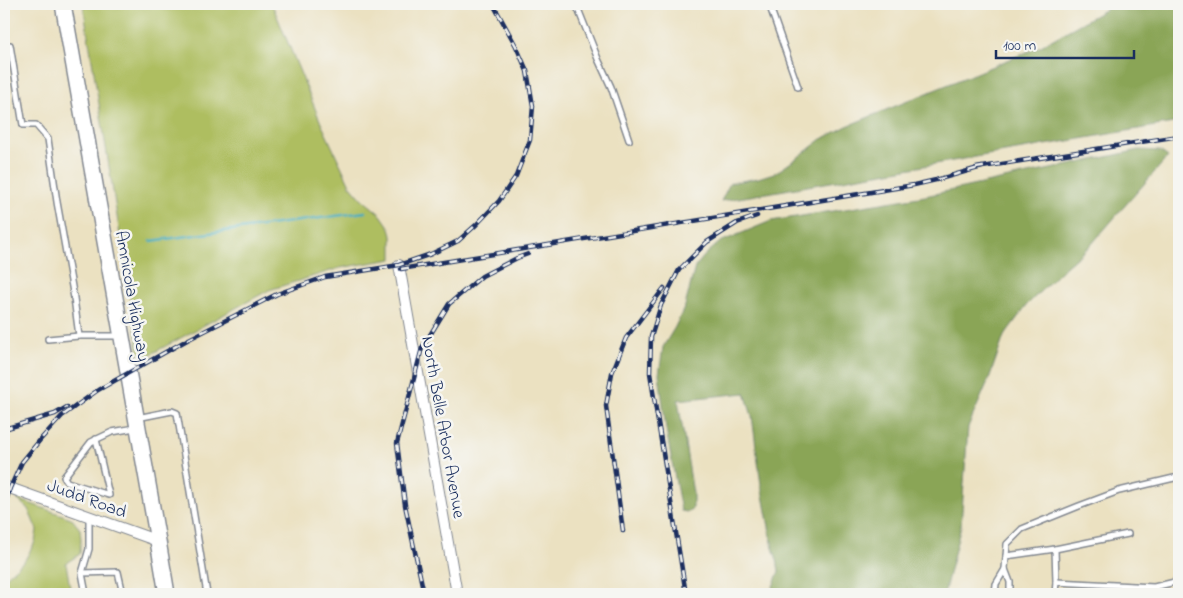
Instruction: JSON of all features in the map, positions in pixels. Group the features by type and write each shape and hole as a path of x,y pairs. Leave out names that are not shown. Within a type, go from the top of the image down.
{"main road":[{"name":"Amnicola Highway","path":"63,4 167,594"}],"street":[{"name":"North Belle Arbor Avenue","path":"399,265 457,594"},
{"name":"Judd Road","path":"4,486 158,541"}],"lane":[{"path":"576,4 611,87 628,140"},
{"path":"770,4 798,87"},
{"path":"10,45 24,125 36,125 48,140 79,336"},
{"path":"48,339 79,336 122,336"},
{"path":"96,439 108,495 67,482 64,477 91,442 96,439 172,411 177,413 207,594"},
{"path":"1010,594 1010,582 1005,569 1006,544 1022,529 1119,491 1179,478"},
{"path":"86,594 82,573 88,549 90,516"},
{"path":"1006,556 1055,549 1128,534"},
{"path":"1055,549 1055,594"},
{"path":"995,594 996,584 1005,569"},
{"path":"82,573 118,572 122,594"},
{"path":"1056,582 1154,587 1179,581"}],"green space":[{"path":"83,4 272,4 321,123 350,185 362,199 381,215 390,228 392,259 340,268 269,290 140,360"},
{"path":"1115,4 1179,4 1179,122 721,201 730,183 758,178 777,172 822,139 847,126 1039,47"},
{"path":"1139,150 1160,151 1168,157 1091,245 1061,271 1026,306 1004,336 989,379 968,427 961,526 944,594 770,594 779,571 761,485 752,416 745,393 678,400 693,493 693,508 687,512 681,511 666,429 659,374 663,347 685,306 695,267 720,242 771,221 925,196"},
{"path":"17,499 71,518 80,529 80,554 66,563 71,594 4,594 4,581 25,560 35,542 37,530 28,509"}],"waterway":[{"path":"151,241 365,212"}],"railway":[{"path":"4,507 22,462 62,416 98,390 187,340 277,294 325,277 399,265 431,254 458,241 476,225 499,201 516,176 530,140 533,106 527,71 516,46 493,4"},
{"path":"976,168 1179,136"},
{"path":"401,269 914,185 982,167"},
{"path":"686,594 650,373 651,337 661,305 679,270 707,242 737,223 757,216"},
{"path":"424,594 405,505 397,443 422,348 449,304 482,276 528,254"},
{"path":"623,531 606,406 612,373 626,338 664,288"},
{"path":"4,429 55,414 67,407"}]}
